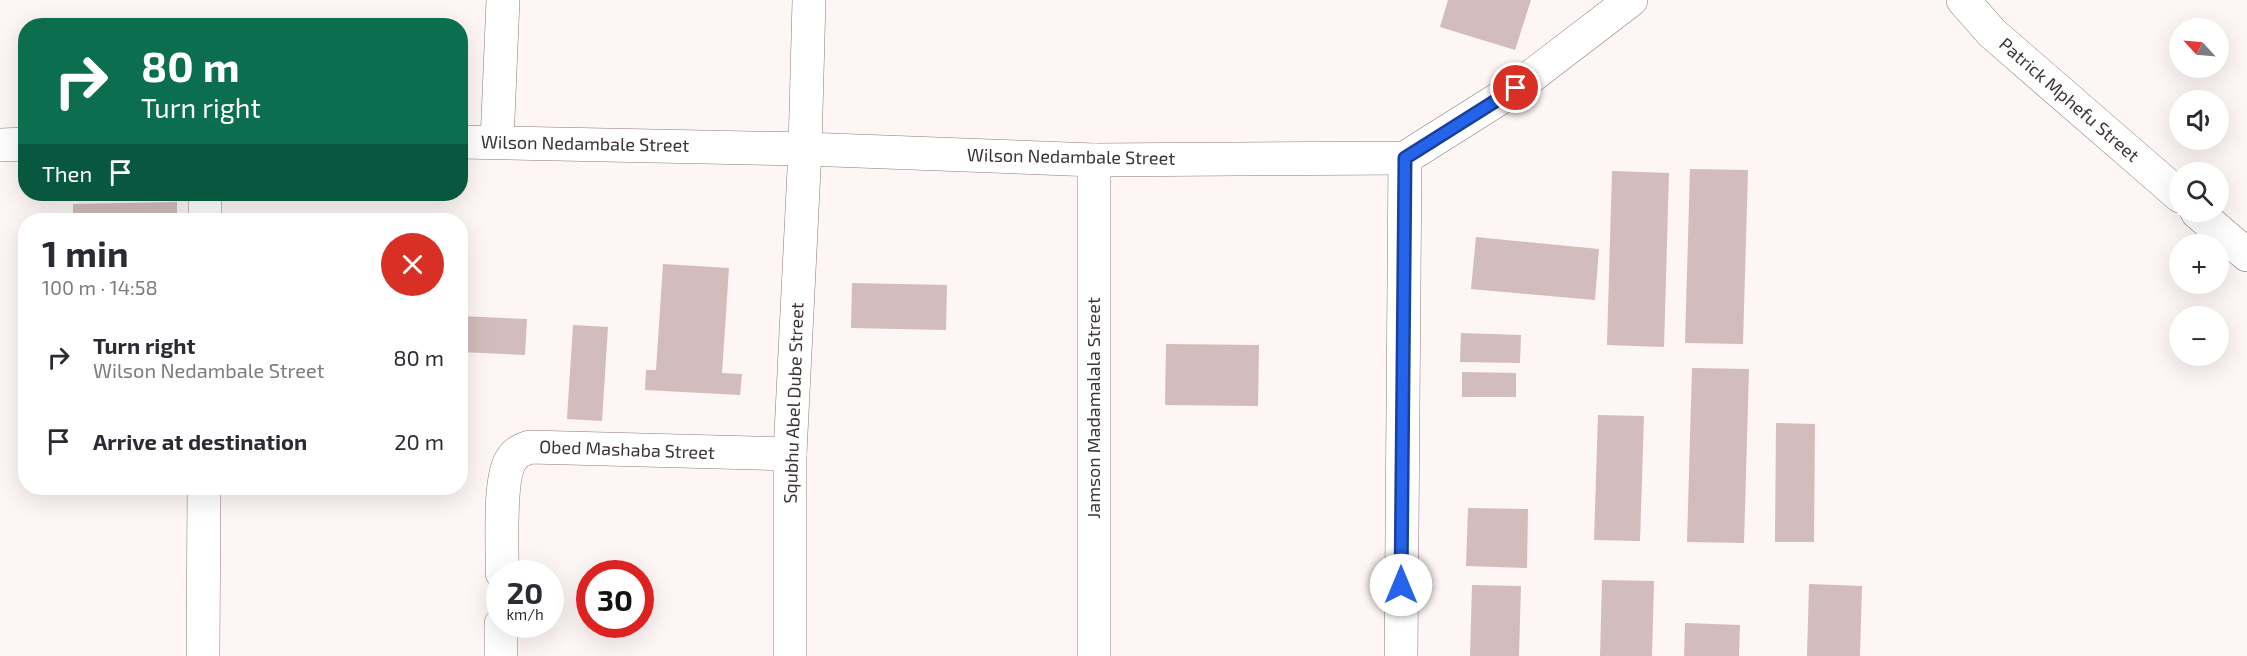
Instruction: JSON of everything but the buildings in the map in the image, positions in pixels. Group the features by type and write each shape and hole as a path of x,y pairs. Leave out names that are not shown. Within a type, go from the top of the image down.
{"street":[{"path":"497,142 503,0"},
{"name":"Squbhu Abel Dube Street","path":"790,656 790,454 805,149 809,0"},
{"path":"1401,656 1405,158 1516,88 1631,0"},
{"name":"Patrick Mphefu Street","path":"1963,0 1992,33 2169,186"},
{"name":"Wilson Nedambale Street","path":"468,142 805,149 1094,160 1405,158"},
{"path":"0,145 18,144"},
{"name":"Jamson Madamalala Street","path":"1094,160 1095,656"},
{"path":"2209,222 2247,255"},
{"name":"Obed Mashaba Street","path":"502,560 504,483 509,462 518,451 530,447 790,454"},
{"path":"203,656 204,495"},
{"path":"501,638 501,656"}],"route":[{"path":"1401,585 1405,158 1516,88"}]}
